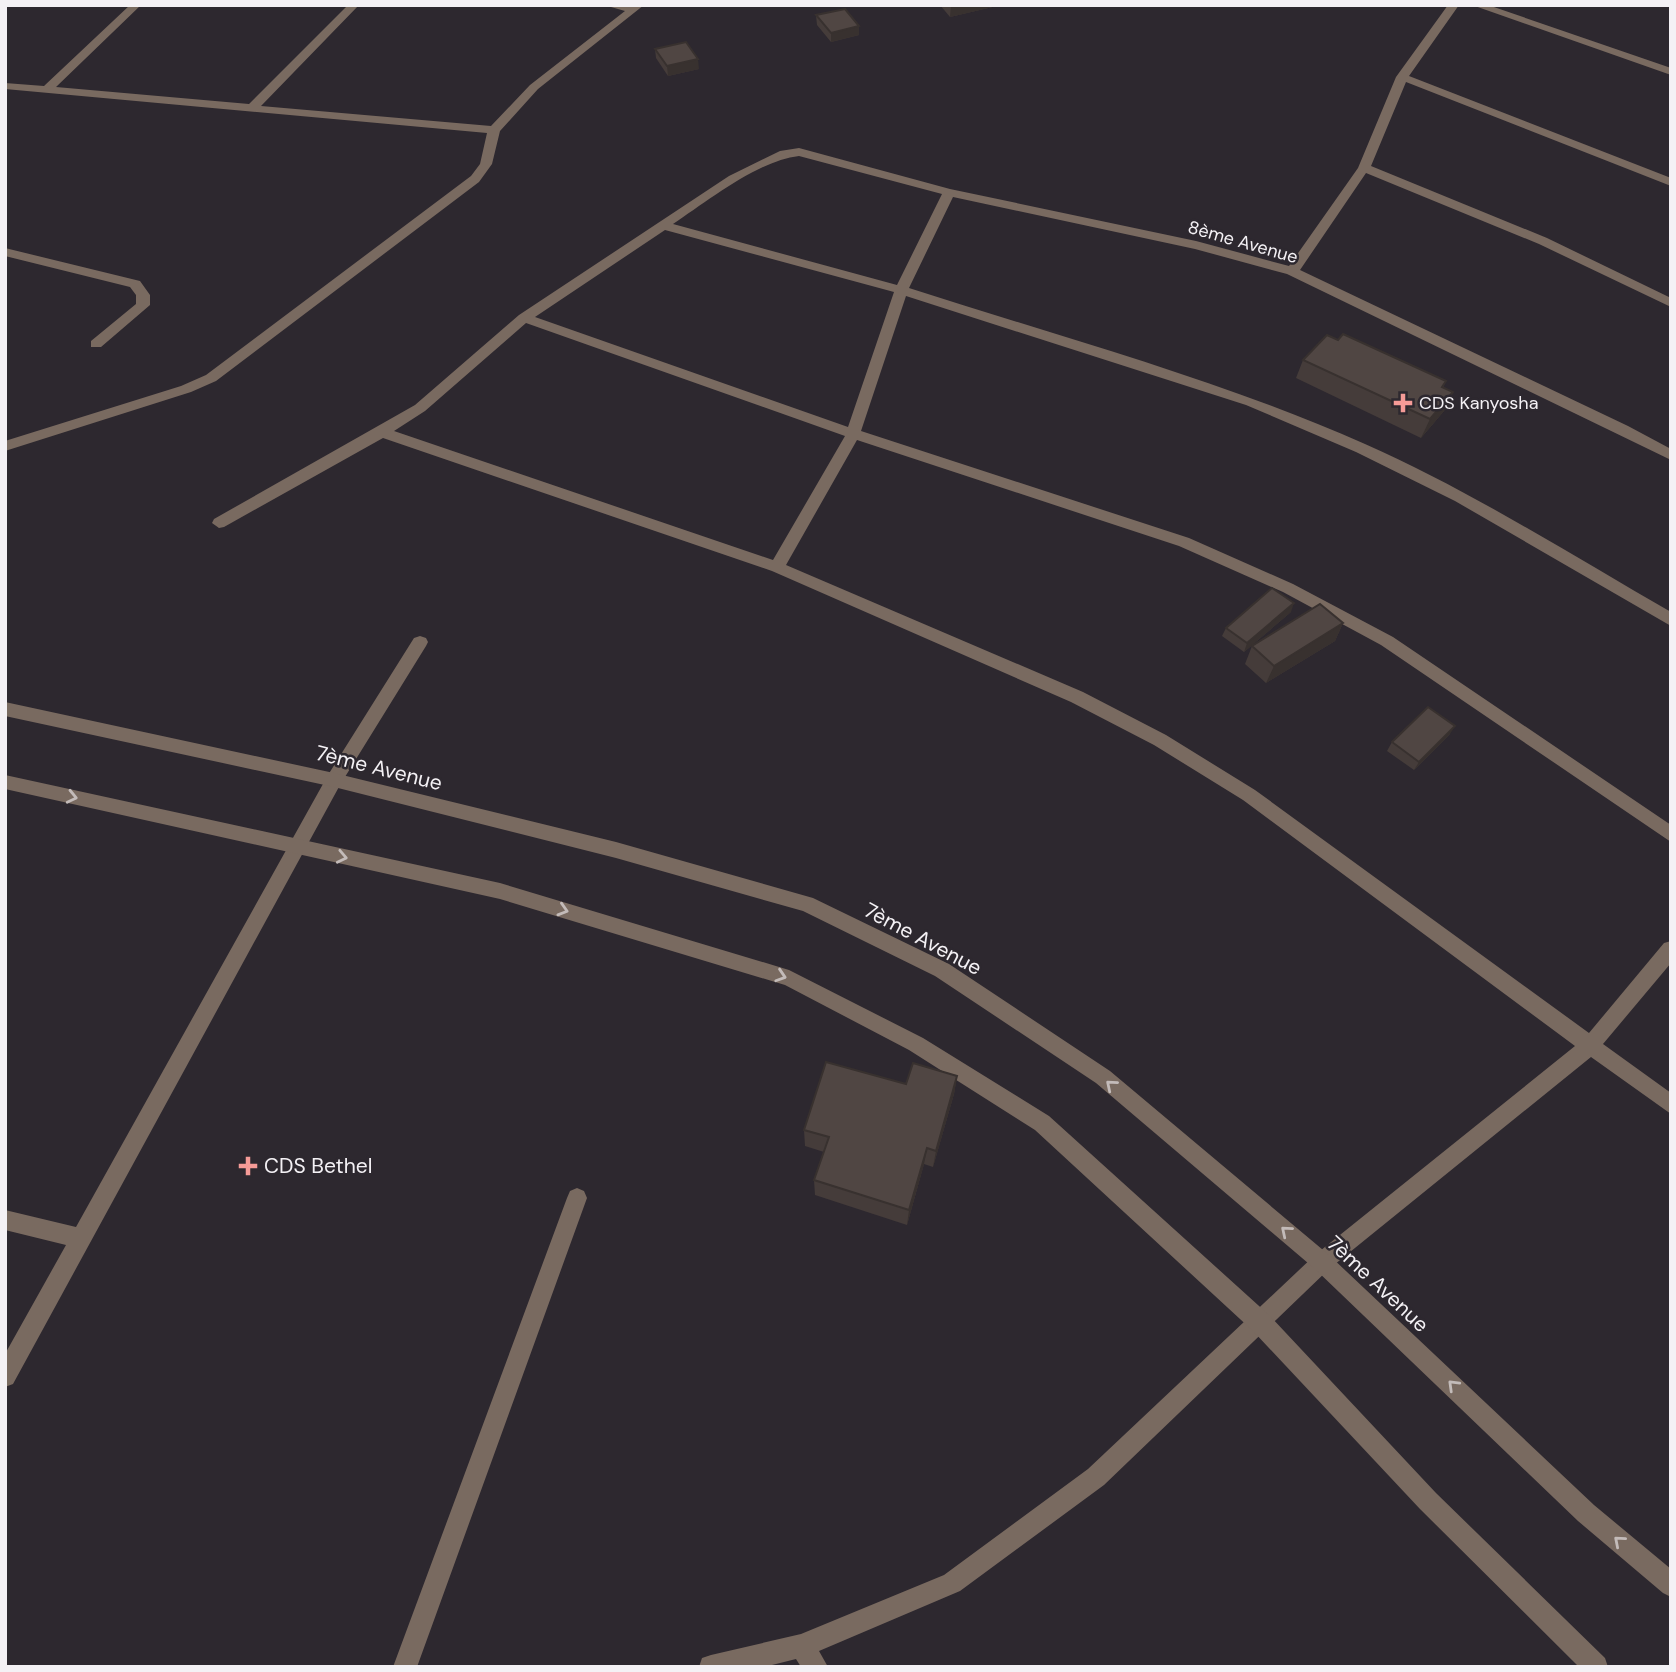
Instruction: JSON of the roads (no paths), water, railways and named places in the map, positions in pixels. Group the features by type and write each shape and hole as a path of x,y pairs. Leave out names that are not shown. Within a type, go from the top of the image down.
{"street":[{"path":"46,90 136,5"},
{"path":"252,108 354,5"},
{"path":"609,5 636,7"},
{"path":"1292,271 1364,168 1402,77 1454,5"},
{"path":"1477,5 1671,72"},
{"path":"5,446 186,389 211,378 475,179 486,164 494,130 534,87 636,7"},
{"path":"1402,77 1671,182"},
{"path":"5,86 494,130"},
{"name":"8ème Avenue","path":"219,523 420,408 524,318 733,179 784,154 799,152 949,192 1196,245 1292,271 1623,429 1671,455"},
{"path":"1364,168 1543,241 1671,303"},
{"path":"777,567 853,434 901,290 949,192"},
{"path":"662,225 901,290 1251,402 1361,448 1460,497 1671,620"},
{"path":"5,252 135,285 143,295 143,305 96,344"},
{"path":"524,318 853,434 1184,542 1287,588 1387,641 1671,835"},
{"path":"382,432 777,567 1077,697 1160,740 1249,795 1671,1105"},
{"path":"5,1376 78,1238 334,780 420,642"},
{"name":"7ème Avenue","path":"5,709 334,780 616,850 807,904 942,970 1102,1077 1322,1262 1586,1513 1671,1585"},
{"path":"5,782 500,891 789,978 916,1044 1042,1123 1261,1322 1428,1501 1596,1667"},
{"path":"711,1667 801,1646 953,1583 1096,1476 1322,1262 1589,1047 1671,949"},
{"path":"405,1667 577,1198"},
{"path":"5,1220 78,1238"},
{"path":"801,1646 816,1667"}],"place":[{"name":"CDS Kanyosha","path":"1403,403"},
{"name":"CDS Bethel","path":"248,1166"}]}
